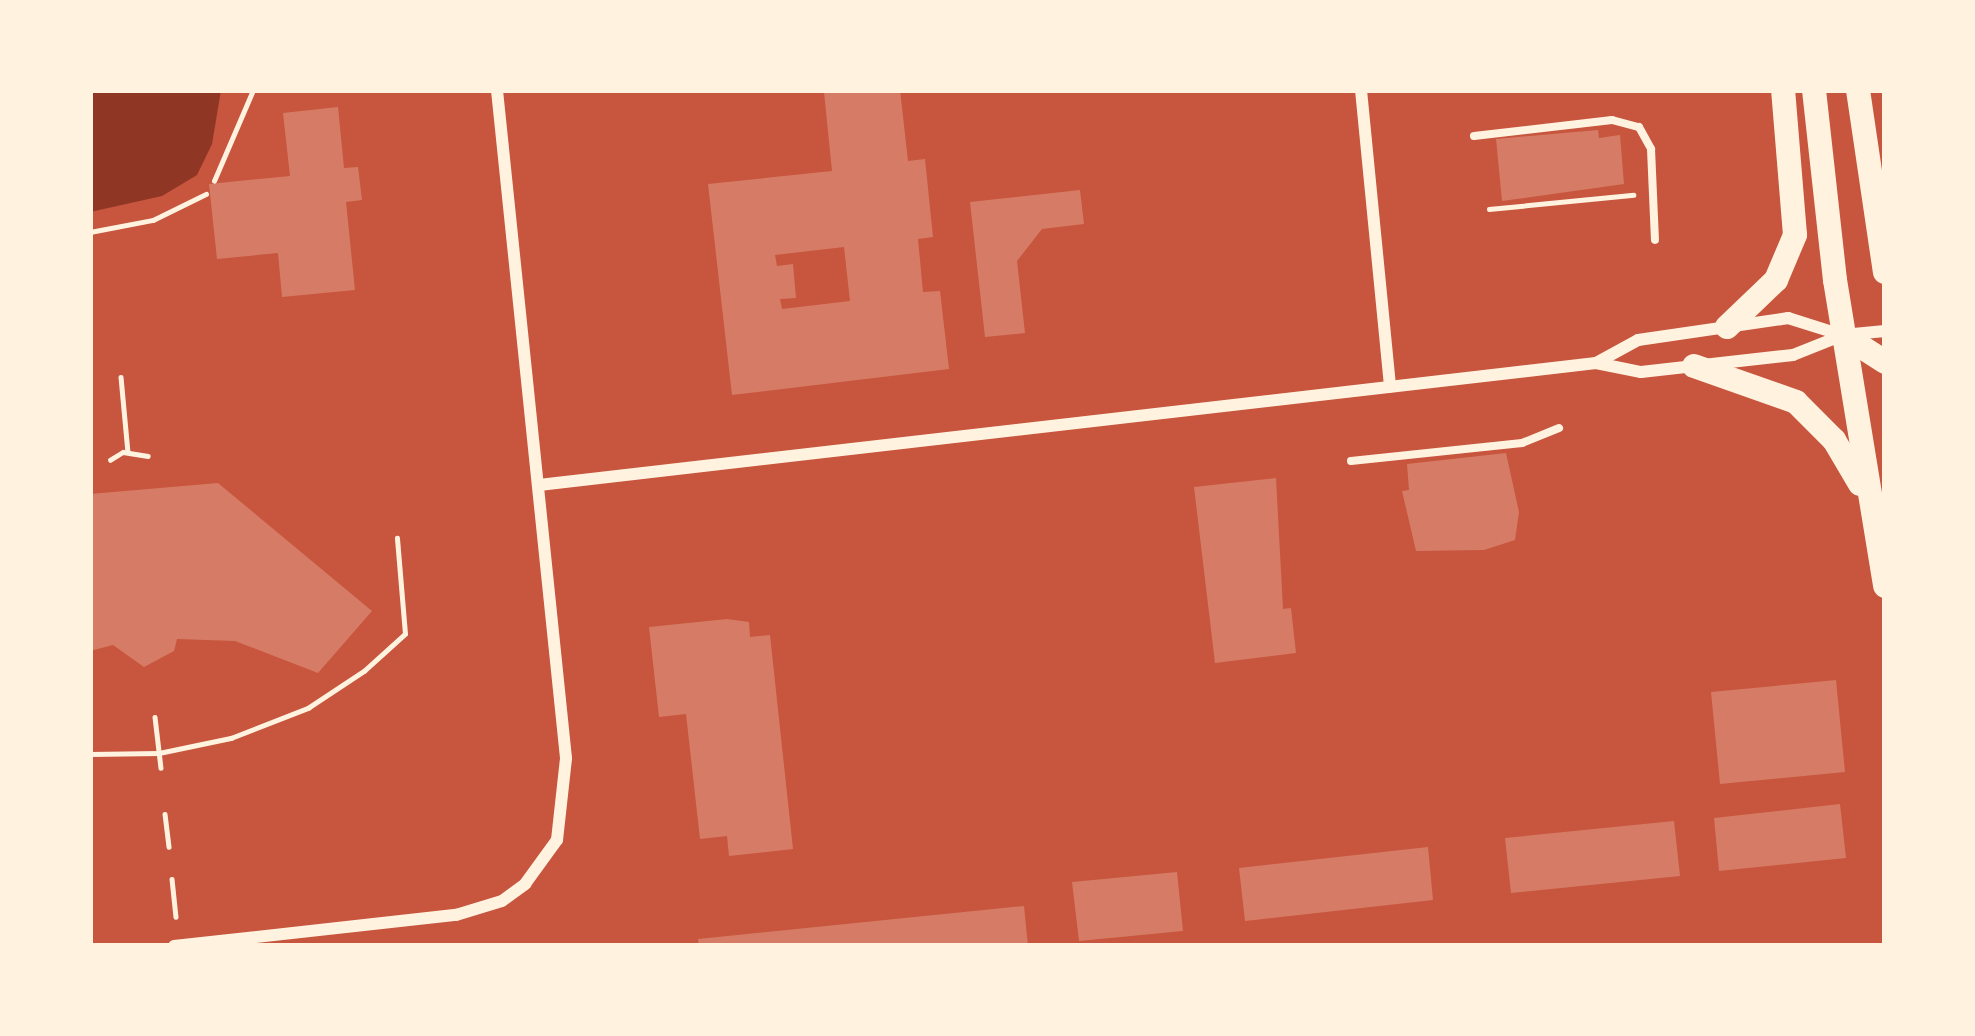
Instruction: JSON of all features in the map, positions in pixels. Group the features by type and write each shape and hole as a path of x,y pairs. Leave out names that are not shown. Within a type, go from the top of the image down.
{"main road":[{"path":"1727,327 1776,280 1795,235 1783,90"},
{"path":"1814,90 1843,335 1885,586"},
{"path":"1858,90 1885,272"},
{"path":"1843,335 1885,362"},
{"path":"1694,366 1796,402 1834,440 1868,497"}],"street":[{"path":"174,946 456,915 502,901 545,860 563,820 567,777 497,90"},
{"path":"1361,90 1390,387"},
{"path":"1596,363 1638,340 1788,318 1843,335"},
{"path":"538,485 1596,363 1641,372 1793,356 1843,335 1885,331"}],"lane":[{"path":"1474,136 1612,120 1639,127 1652,149 1655,240"},
{"path":"1351,461 1522,443 1559,428"}],"path":[{"path":"214,181 253,90"},
{"path":"90,232 153,220 206,194"},
{"path":"1489,209 1630,194 1650,201"},
{"path":"121,377 128,452"},
{"path":"110,460 128,452 148,456"},
{"path":"90,754 159,753 231,738 308,708 405,634 397,538"},
{"path":"155,717 160,768"},
{"path":"165,814 169,847"},
{"path":"172,879 176,917"}],"shaded area":[{"path":"90,90 221,90 212,144 197,175 162,196 90,212"}],"building":[{"path":"900,90 908,161 925,159 933,237 918,239 923,292 940,291 949,369 732,395 708,184 832,171 824,92","holes":["844,247 850,301 782,309 780,299 796,298 793,264 777,266 775,255"]},
{"path":"338,107 344,168 358,167 362,200 346,202 355,290 282,297 278,253 217,259 209,184 290,176 283,113"},
{"path":"1598,130 1599,138 1620,135 1624,184 1502,201 1496,139"},
{"path":"1080,190 1084,224 1042,229 1017,261 1025,333 985,337 970,202"},
{"path":"1506,453 1519,512 1515,540 1484,550 1416,551 1402,491 1409,490 1407,464"},
{"path":"1276,478 1283,609 1291,608 1296,653 1215,663 1194,487"},
{"path":"218,483 372,611 318,673 235,641 177,639 174,651 144,667 113,645 90,651 90,494"},
{"path":"727,619 749,622 750,637 770,635 793,849 729,856 727,836 700,839 686,714 659,717 649,627"},
{"path":"1836,680 1845,772 1720,784 1711,692"},
{"path":"1840,804 1846,858 1719,871 1714,818"},
{"path":"1674,821 1680,876 1511,893 1505,838"},
{"path":"1428,847 1433,900 1245,921 1239,868"},
{"path":"1177,872 1183,931 1079,941 1072,882"},
{"path":"1024,906 1028,946 699,946 698,939"}]}
